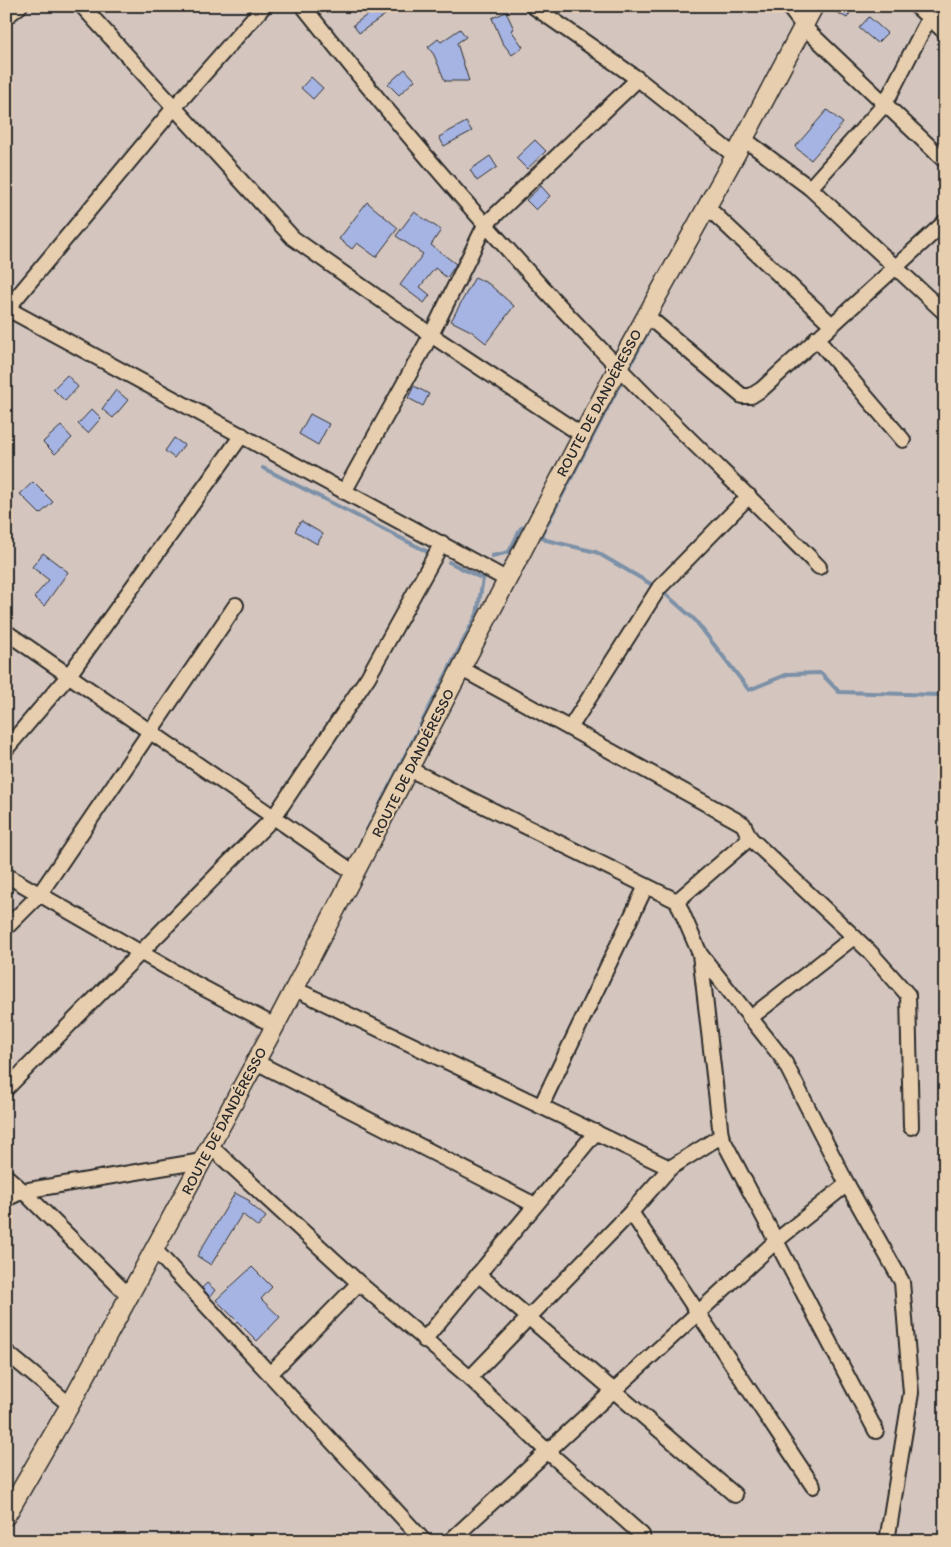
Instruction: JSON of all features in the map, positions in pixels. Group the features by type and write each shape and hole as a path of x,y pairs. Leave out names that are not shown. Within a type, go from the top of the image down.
{"street":[{"path":"6,17 20,6"},
{"path":"82,6 174,109 294,238 431,336 582,435"},
{"path":"264,6 174,109 6,308 506,579"},
{"path":"303,6 352,68 485,225 618,367 819,567"},
{"path":"533,6 638,79 735,156"},
{"path":"788,6 804,27 945,162"},
{"name":"ROUTE DE DANDÉRESSO","path":"8,1507 70,1406 130,1297 356,874 462,669 506,579 618,367 735,156 814,6"},
{"path":"916,6 931,12 945,32"},
{"path":"810,188 885,104 931,12"},
{"path":"344,492 431,336 485,225 638,79"},
{"path":"744,138 810,188 945,313"},
{"path":"706,206 830,324"},
{"path":"646,315 742,396 751,396 762,389 830,324 945,222"},
{"path":"816,338 903,440"},
{"path":"6,749 69,675 242,435"},
{"path":"570,728 659,588 749,496"},
{"path":"6,1089 274,817 368,677 442,543"},
{"path":"6,928 39,895 236,605"},
{"path":"6,632 356,874"},
{"path":"462,669 743,824 750,838 854,937 908,995 912,1127"},
{"path":"409,770 677,901 700,954 783,1059 847,1184 902,1282 911,1393 887,1541"},
{"path":"677,901 750,838"},
{"path":"6,875 140,952 275,1026"},
{"path":"541,1106 646,886"},
{"path":"750,1018 854,937"},
{"path":"700,954 721,1136 876,1431"},
{"path":"295,989 670,1168"},
{"path":"256,1062 535,1204"},
{"path":"424,1340 596,1132"},
{"path":"470,1378 631,1212 670,1168 721,1136"},
{"path":"6,1199 23,1191 206,1154 470,1378 642,1535 643,1541"},
{"path":"6,1176 130,1297"},
{"path":"450,1541 776,1241 847,1184"},
{"path":"631,1212 813,1486"},
{"path":"155,1250 424,1541"},
{"path":"478,1274 735,1494"},
{"path":"270,1374 359,1283"},
{"path":"6,1352 70,1406"}],"building":[{"path":"380,6 398,6 359,33 353,25"},
{"path":"825,6 854,6 847,18"},
{"path":"506,12 514,29 511,30 523,47 512,55 502,42 492,18"},
{"path":"869,17 887,33 877,43 859,28"},
{"path":"460,29 466,37 457,43 469,81 445,81 434,55 428,47 438,39 441,42"},
{"path":"405,69 415,80 399,95 388,84"},
{"path":"311,77 323,88 313,99 301,88"},
{"path":"827,110 843,123 811,160 795,147"},
{"path":"466,122 472,131 444,146 439,137"},
{"path":"535,140 546,151 527,169 516,158"},
{"path":"490,156 497,167 477,181 470,170"},
{"path":"541,186 550,196 536,210 526,200"},
{"path":"367,202 398,228 376,257 357,243 352,249 339,239"},
{"path":"414,212 441,230 431,245 456,264 447,278 435,268 420,287 430,295 424,303 400,285 423,254 396,236"},
{"path":"475,277 489,284 514,306 486,343 471,331 451,321"},
{"path":"67,375 78,387 65,401 53,389"},
{"path":"414,386 429,394 423,406 408,398"},
{"path":"116,390 128,400 113,418 102,409"},
{"path":"92,409 101,418 88,433 78,424"},
{"path":"310,414 329,424 318,445 299,434"},
{"path":"61,426 72,438 55,454 43,442"},
{"path":"174,438 184,445 174,458 165,451"},
{"path":"33,482 53,502 40,514 20,494"},
{"path":"301,521 323,534 317,544 295,531"},
{"path":"43,553 68,572 44,606 34,597 49,580 32,567"},
{"path":"235,1193 250,1201 249,1203 266,1217 258,1227 242,1214 211,1265 197,1256"},
{"path":"252,1267 272,1287 261,1299 280,1317 257,1341 216,1300"},
{"path":"207,1283 215,1290 210,1297 202,1288"}],"waterway":[{"path":"628,369 648,332"},
{"path":"541,536 620,384"},
{"path":"263,468 428,552"},
{"path":"492,556 509,552 521,528 526,526"},
{"path":"536,533 546,540 596,552 656,587"},
{"path":"449,562 483,579"},
{"path":"361,842 477,614 484,573"},
{"path":"662,591 695,620 749,690 788,674 821,673 839,692 939,695 945,698"}]}
